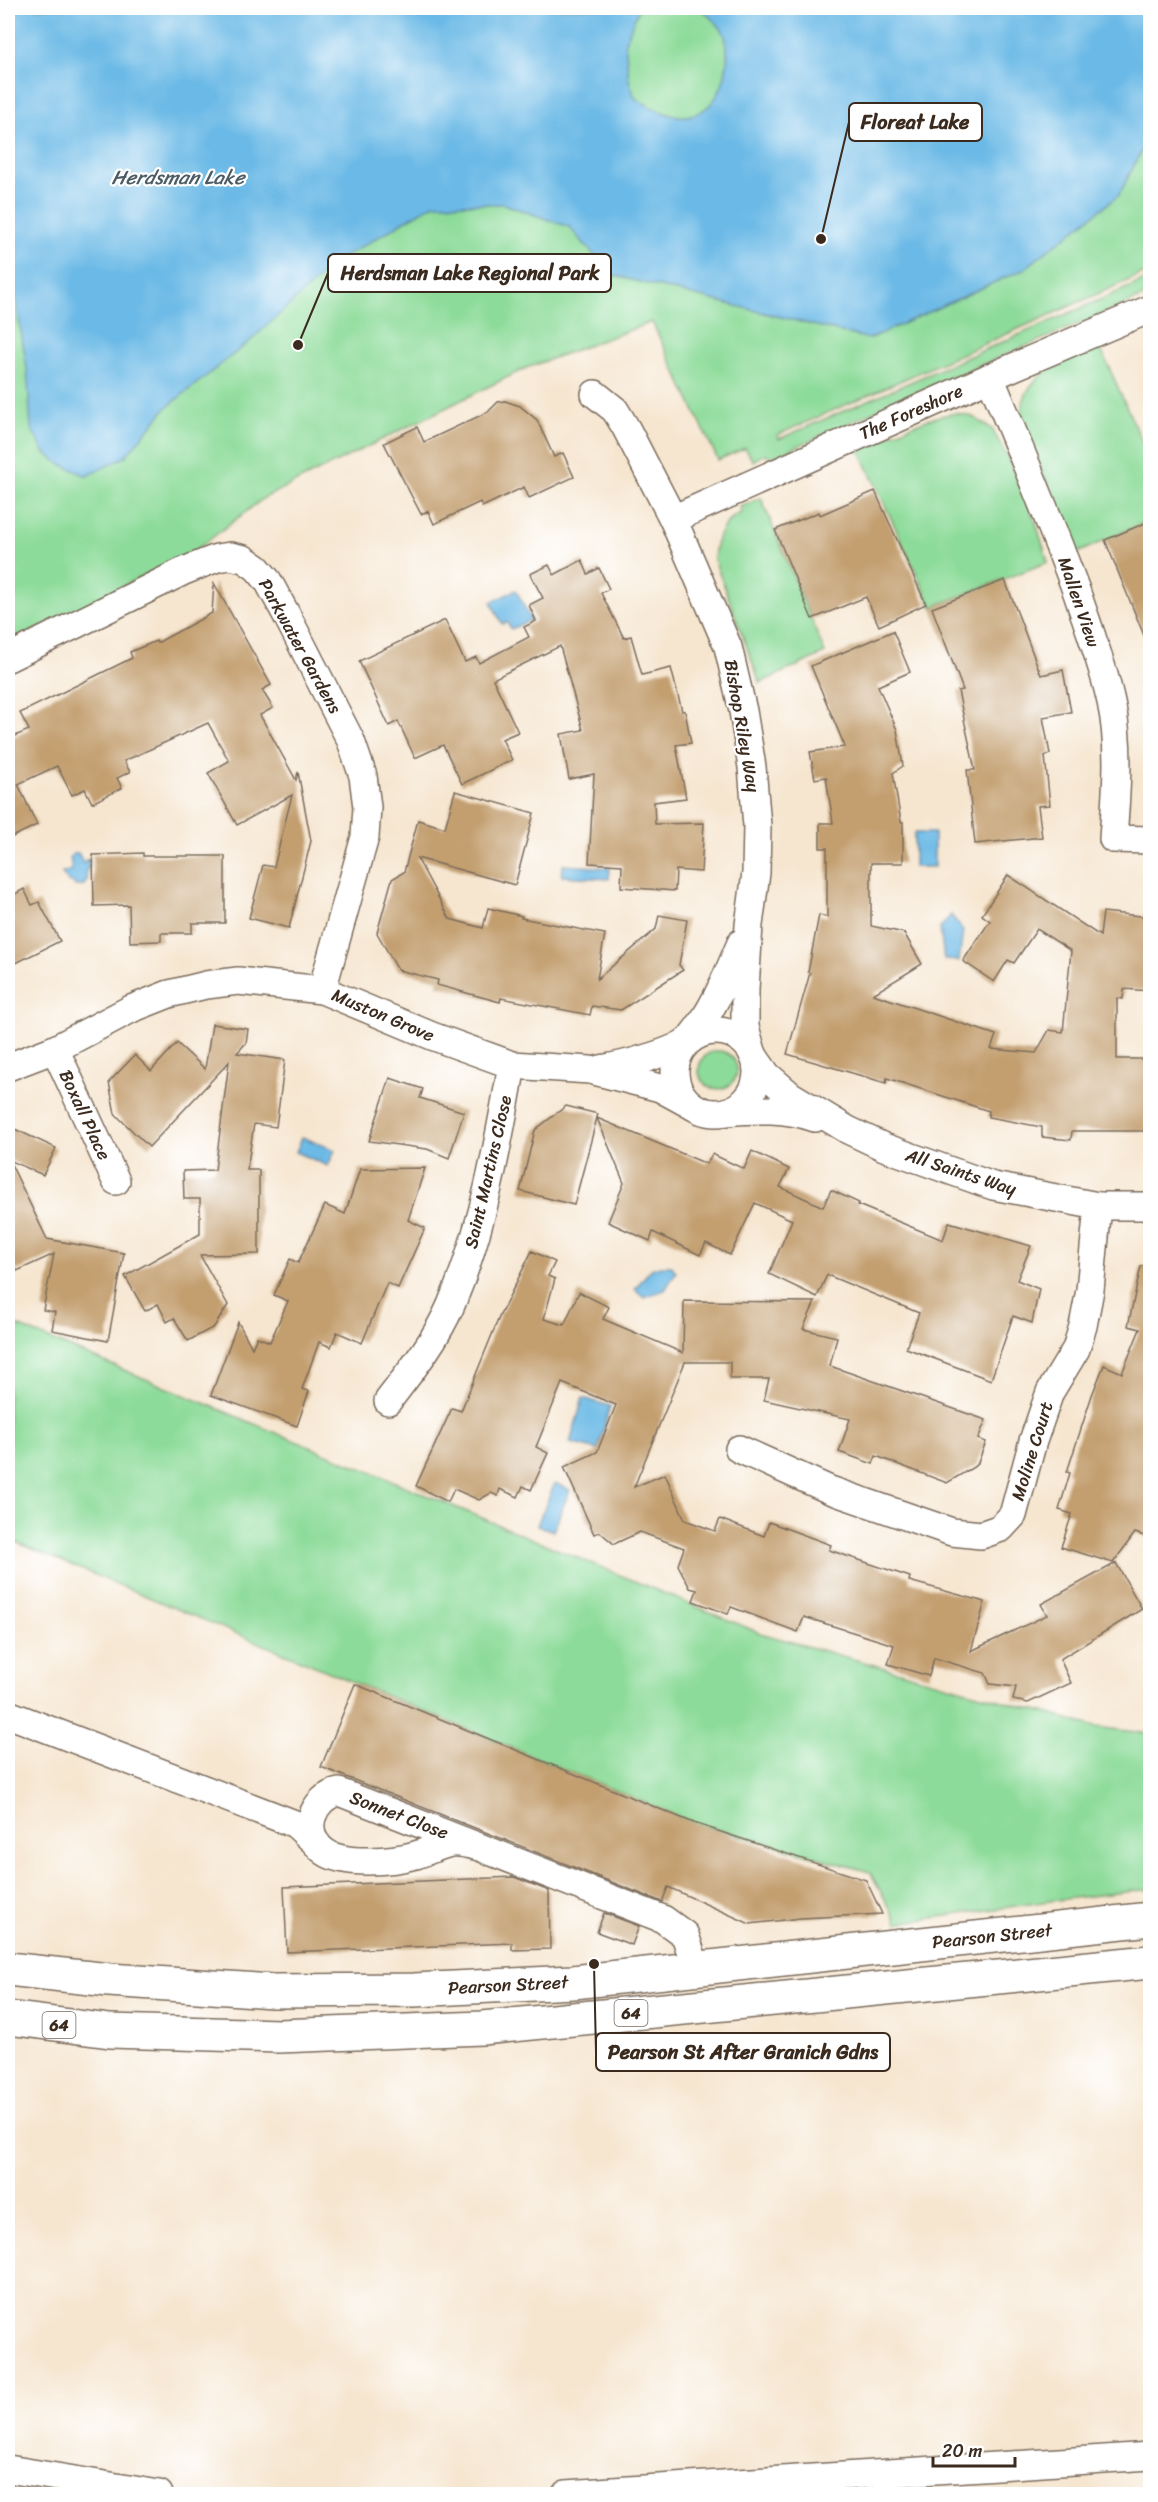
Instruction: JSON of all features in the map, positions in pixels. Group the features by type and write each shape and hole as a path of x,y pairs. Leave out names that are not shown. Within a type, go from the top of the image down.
{"main road":[{"name":"Pearson Street","path":"8,1970 109,1980 272,1991 414,1990 573,1982 1150,1918"},
{"name":"Pearson Street","path":"8,2018 110,2031 279,2036 482,2028 1150,1962"}],"street":[{"name":"The Foreshore","path":"673,519 990,377 1150,309"},
{"name":"Mallen View","path":"990,377 1050,519 1092,634 1112,703 1117,786 1113,839 1150,840"},
{"name":"Bishop Riley Way","path":"595,394 615,410 626,428 673,519 728,647 743,711 752,767 757,826 756,873 749,925 745,1027 753,1055"},
{"name":"Parkwater Gardens","path":"8,658 184,571 217,558 231,556 244,559 257,568 268,581 285,612 351,741 363,776 367,807 365,837 322,990"},
{"path":"749,925 720,992 676,1060 674,1074 683,1098 705,1112 720,1113 756,1109 802,1114 848,1130"},
{"name":"Muston Grove","path":"8,1067 55,1049 131,1009 169,994 206,985 238,981 322,990 432,1036 512,1065 590,1070 660,1088 693,1106"},
{"path":"590,1070 628,1065 701,1033 714,1030 727,1032 740,1038 767,1075 790,1095 848,1130"},
{"name":"Boxall Place","path":"55,1049 116,1181"},
{"path":"720,1113 734,1110 746,1101 754,1090 758,1076 753,1055"},
{"name":"Saint Martins Close","path":"388,1401 430,1343 451,1306 480,1222 512,1065"},
{"name":"All Saints Way","path":"848,1130 884,1147 993,1186 1098,1206 1150,1206"},
{"name":"Moline Court","path":"739,1449 830,1490 952,1532 981,1535 1001,1528 1013,1515 1033,1441 1050,1392 1076,1349 1083,1326 1090,1290 1098,1206"},
{"path":"8,1714 295,1824 307,1819 318,1804"},
{"name":"Sonnet Close","path":"318,1804 324,1797 339,1792 663,1919 685,1935 696,1968"},
{"path":"317,1844 311,1827 318,1804"},
{"path":"390,1812 406,1827 410,1841 403,1853 394,1858"},
{"name":"Sonnet Close","path":"295,1824 336,1857 363,1860 394,1858 415,1855 454,1843 479,1847"},
{"path":"566,2494 1150,2456"},
{"path":"8,2469 159,2494"}],"green space":[{"name":"Herdsman Lake","path":"8,8 1150,8 1150,271 777,435 779,439 1150,278 1150,294 910,395 774,457 764,454 753,461 745,448 718,460 652,322 526,368 264,498 197,549 8,644"},
{"path":"1100,347 1150,460 1150,520 1075,554 1021,420 1028,390 1036,380 1059,364"},
{"path":"956,413 973,417 992,429 1006,454 1036,523 1048,562 932,607 859,449 919,423"},
{"path":"761,498 825,653 760,683 714,559 718,537 725,525 742,512 740,507"},
{"path":"718,1051 732,1056 737,1070 732,1084 718,1089 704,1084 699,1070 704,1056"},
{"path":"8,1322 760,1633 1096,1727 1150,1734 1150,1889 898,1923 870,1872 694,1823 8,1539"}],"water":[{"name":"Herdsman Lake","path":"8,8 639,8 625,42 629,80 635,98 662,112 685,116 703,110 711,103 718,94 726,71 725,36 721,28 702,8 1150,8 1150,134 1119,195 1024,269 869,339 612,275 569,227 504,204 434,204 339,260 249,342 166,408 125,457 87,476 60,464 44,452 31,428 27,369 8,250"},
{"path":"516,590 531,620 511,629 507,622 502,624 491,602"},
{"path":"914,833 934,833 934,867 914,867"},
{"path":"73,853 78,853 84,863 89,858 89,867 86,871 87,880 84,885 75,886 73,882 69,883 62,873 72,870 70,858"},
{"path":"563,865 610,868 609,879 562,876"},
{"path":"951,915 963,930 959,961 944,960 940,928"},
{"path":"302,1137 335,1150 328,1166 296,1152"},
{"path":"672,1266 676,1272 665,1290 644,1297 635,1289 651,1269"},
{"path":"583,1398 610,1406 598,1450 570,1443"},
{"path":"555,1483 570,1490 553,1531 537,1525"}],"building":[{"path":"505,401 520,406 537,420 554,457 563,453 574,477 529,498 524,487 482,507 480,502 434,524 428,511 421,514 384,443 417,427 424,442 488,412 498,402"},
{"path":"875,491 926,604 879,626 866,597 812,619 775,530 819,512 820,515"},
{"path":"1150,521 1150,650 1105,540"},
{"path":"582,560 588,574 599,568 609,589 601,593 624,638 631,636 642,675 671,668 682,711 685,711 691,743 676,745 686,798 654,802 655,824 704,823 701,872 676,870 675,891 621,887 622,865 589,863 594,774 569,779 561,734 583,730 560,646 493,679 518,732 502,739 512,760 462,784 443,745 415,758 398,721 389,726 359,661 445,620 465,662 476,657 479,663 529,637 524,627 536,621 529,605 543,598 530,574 549,565 554,575"},
{"path":"1005,580 1041,675 1063,670 1071,712 1043,717 1050,754 1045,756 1050,805 1038,806 1042,837 975,844 967,770 975,770 958,691 963,690 932,608"},
{"path":"214,583 271,685 262,690 273,708 260,715 296,780 298,772 311,841 289,928 249,918 263,865 274,867 292,795 237,825 208,773 229,761 208,723 124,761 130,772 117,778 122,788 92,803 85,789 72,795 57,766 18,784 37,825 8,839 8,739 29,730 20,713 132,658 130,652 156,641 157,643 212,613"},
{"path":"893,631 910,672 878,686 897,730 903,766 893,773 901,822 903,822 903,863 871,863 871,926 904,933 922,964 873,994 996,1035 991,1049 1036,1053 1049,1030 1063,1032 1071,951 1037,929 1014,963 1008,960 994,982 963,961 990,921 982,915 1008,875 1100,936 1103,912 1150,917 1150,991 1124,989 1123,999 1117,998 1117,1059 1150,1059 1150,1131 1072,1131 1071,1140 1042,1137 1042,1127 988,1117 989,1111 887,1078 886,1083 787,1054 810,973 808,972 819,915 827,917 827,848 820,848 820,823 833,823 826,777 815,779 810,752 845,747 811,666"},
{"path":"455,791 534,813 515,885 417,858 450,919 483,928 488,908 522,916 521,918 605,934 597,979 656,929 659,915 687,920 679,965 683,970 621,1010 592,1006 590,1015 501,998 500,1002 437,985 438,980 398,970 377,933 392,879 404,872 418,820 445,828"},
{"path":"143,853 143,856 225,856 225,923 192,923 192,933 161,933 161,941 130,942 129,905 94,906 93,855"},
{"path":"24,889 32,905 39,902 60,941 16,963 8,947 8,898"},
{"path":"212,1024 248,1029 246,1043 237,1053 285,1060 276,1127 254,1124 247,1170 259,1170 259,1254 200,1255 228,1305 214,1327 188,1341 174,1318 167,1322 158,1304 145,1311 125,1276 200,1234 200,1199 184,1199 183,1171 215,1170 229,1062 149,1147 115,1114 109,1082 135,1055 151,1071 177,1043 205,1069"},
{"path":"390,1078 423,1089 420,1098 464,1112 449,1158 427,1149 369,1141"},
{"path":"566,1106 598,1114 574,1205 520,1191 535,1130"},
{"path":"597,1118 707,1164 712,1154 744,1169 752,1151 789,1169 780,1187 823,1207 831,1190 859,1203 858,1205 943,1240 949,1222 1031,1246 1017,1280 1039,1289 1032,1323 1013,1316 991,1380 906,1348 919,1313 827,1275 817,1297 769,1274 792,1220 755,1203 730,1255 706,1243 700,1255 653,1232 650,1241 608,1222 624,1183"},
{"path":"8,1126 56,1148 43,1175 9,1160 47,1239 124,1253 108,1341 52,1330 55,1312 43,1310 54,1254 17,1271 8,1252"},
{"path":"425,1168 408,1220 425,1228 398,1288 387,1283 362,1343 337,1332 331,1347 319,1342 302,1389 309,1391 297,1426 211,1395 238,1322 252,1348 257,1337 270,1342 288,1301 274,1295 290,1259 298,1263 325,1205 345,1214 360,1169"},
{"path":"532,1251 555,1262 548,1276 555,1279 544,1319 564,1325 579,1292 609,1307 603,1319 683,1353 684,1301 815,1302 803,1329 837,1337 830,1366 986,1420 978,1439 986,1442 977,1465 947,1483 876,1456 873,1464 839,1452 850,1419 764,1400 769,1379 730,1379 730,1362 685,1362 634,1487 665,1474 685,1520 715,1531 720,1519 764,1536 769,1522 831,1545 829,1550 910,1577 909,1581 985,1602 971,1651 1047,1615 1041,1604 1116,1563 1142,1609 1060,1659 1071,1683 1028,1703 1013,1700 1016,1687 990,1684 985,1673 934,1658 929,1676 888,1664 894,1645 804,1617 798,1632 731,1607 728,1614 693,1601 697,1590 690,1588 678,1565 684,1548 640,1532 614,1544 600,1532 594,1534 564,1467 597,1452 616,1405 562,1383 536,1447 548,1453 531,1490 523,1486 518,1497 500,1489 498,1496 491,1493 479,1500 454,1489 448,1502 416,1486 452,1408 461,1411 500,1315"},
{"path":"1141,1266 1150,1267 1150,1538 1135,1533 1113,1563 1061,1547 1072,1514 1059,1510 1070,1473 1067,1472 1104,1365 1122,1373 1140,1329 1128,1326"},
{"path":"355,1684 694,1823 866,1880 882,1914 801,1918 750,1924 668,1887 662,1902 321,1767"},
{"path":"514,1877 549,1891 550,1949 512,1950 512,1943 287,1952 284,1887"},
{"path":"604,1913 639,1926 632,1945 597,1932"}],"place":[{"name":"Floreat Lake","path":"821,239"},
{"name":"Herdsman Lake Regional Park","path":"298,345"},
{"name":"Pearson St After Granich Gdns","path":"594,1964"}]}
